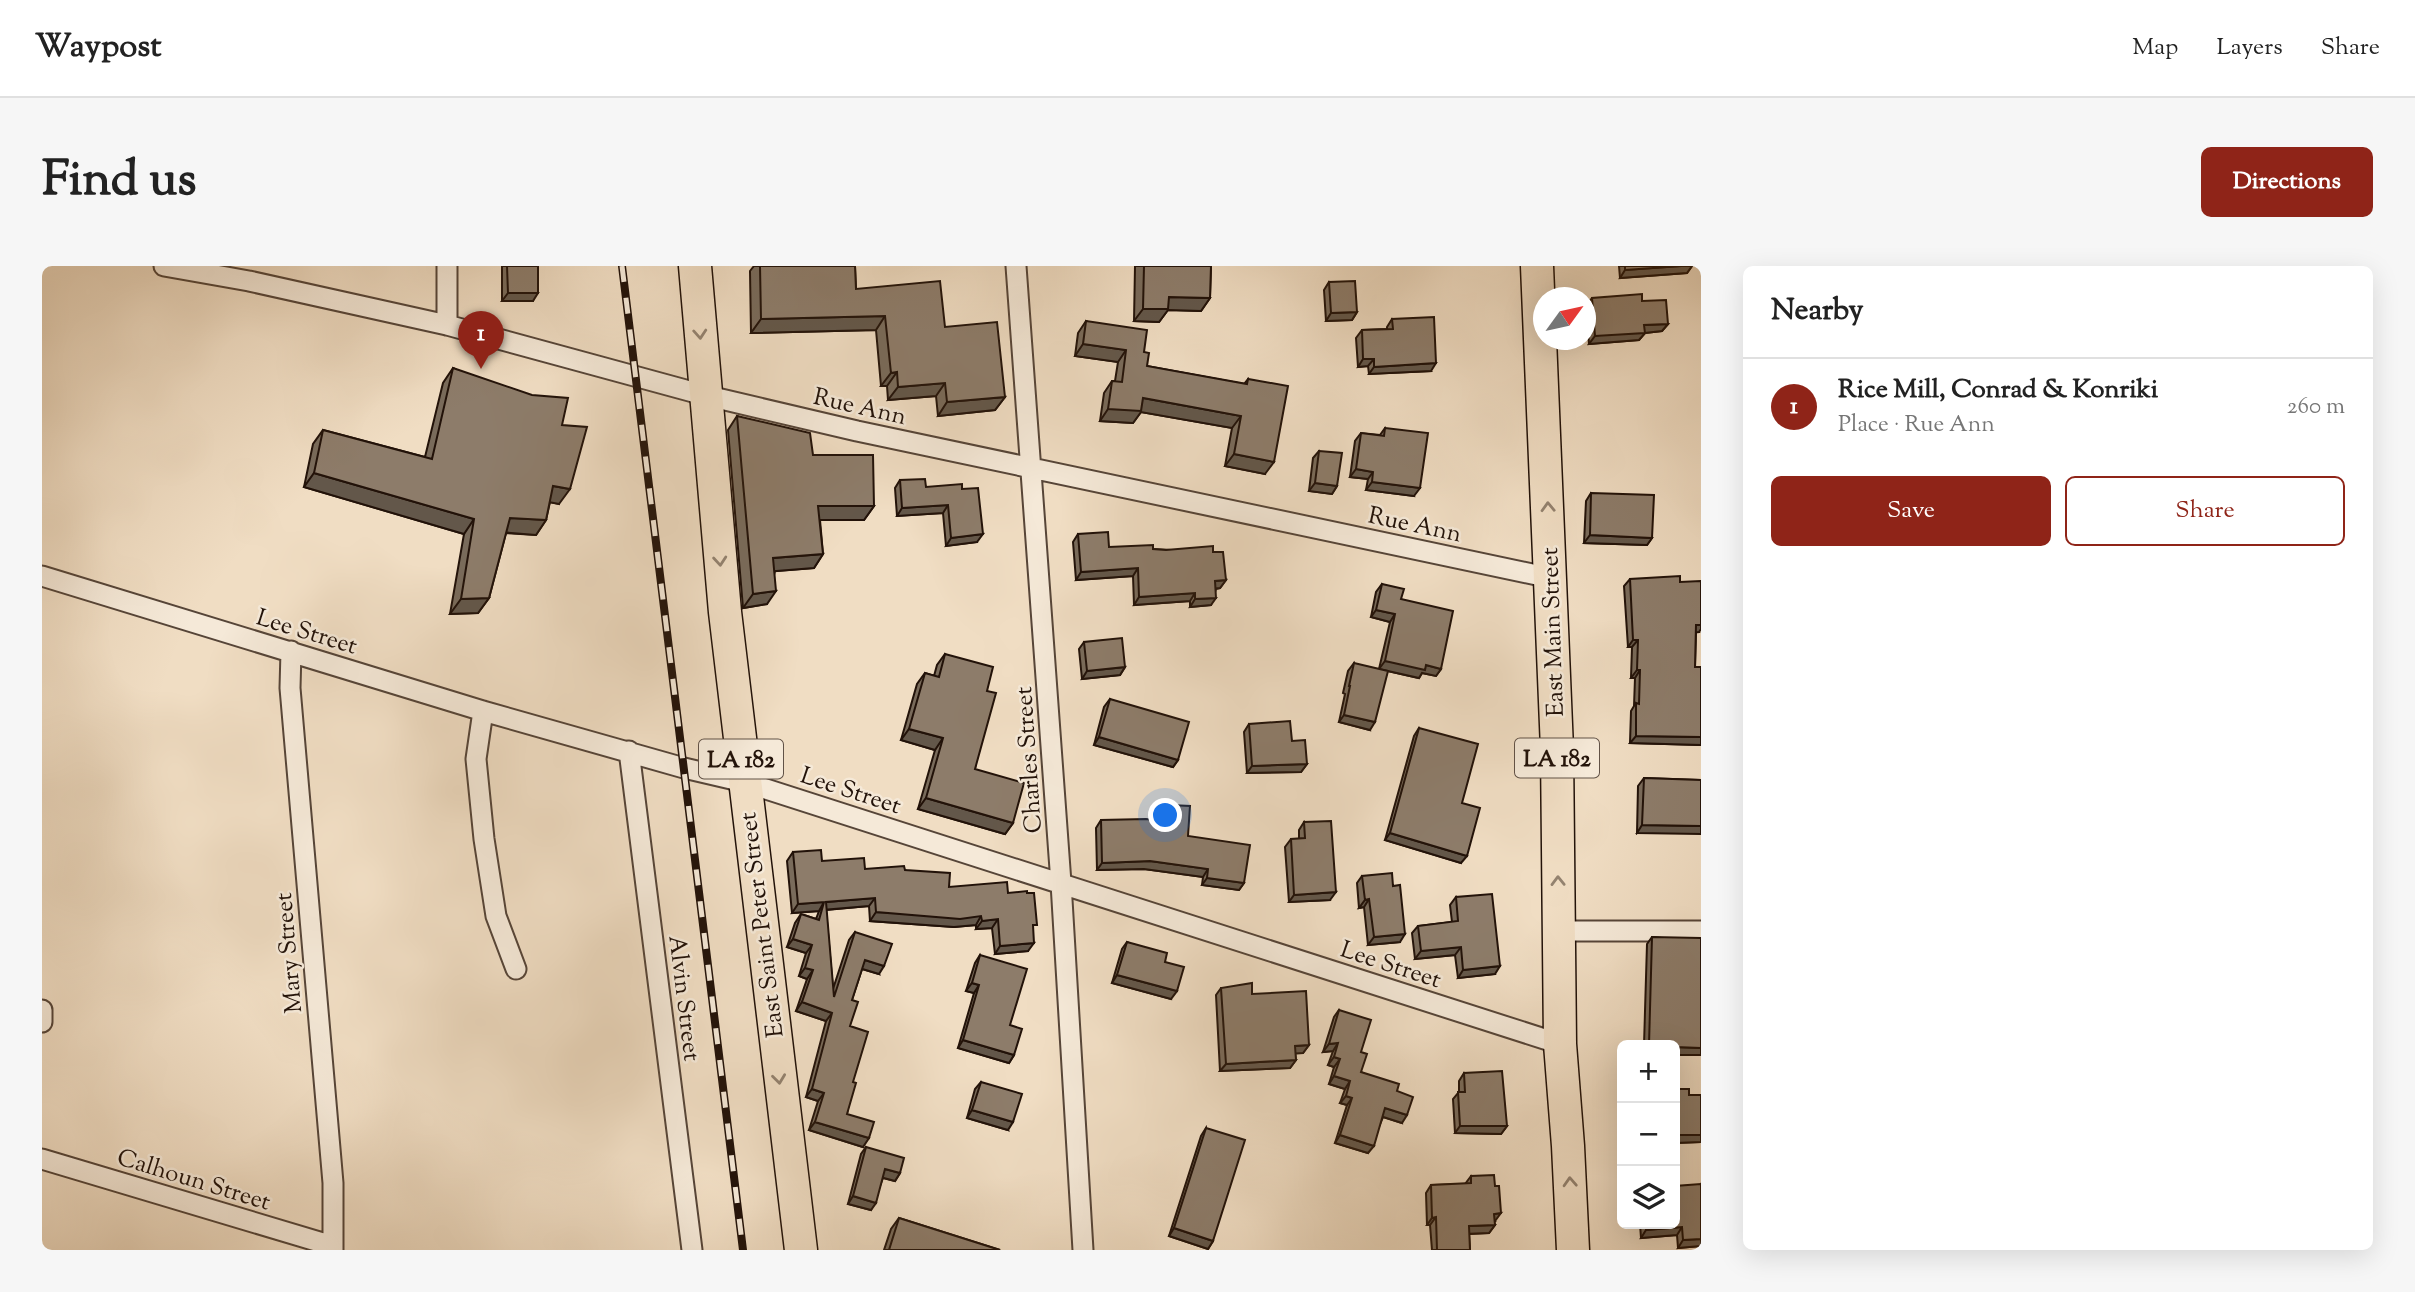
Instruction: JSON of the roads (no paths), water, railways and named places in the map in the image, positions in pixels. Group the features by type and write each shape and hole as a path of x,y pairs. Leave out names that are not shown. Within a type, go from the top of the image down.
{"main road":[{"name":"East Saint Peter Street","path":"695,266 704,395 744,782 800,1250"},
{"name":"East Main Street","path":"1537,266 1551,578 1560,1044 1573,1250"}],"street":[{"name":"Rue Ann","path":"163,266 249,281 447,325 704,395 1031,468 1551,578"},
{"path":"447,266 447,325"},
{"name":"Charles Street","path":"1016,266 1061,883 1083,1250"},
{"name":"Lee Street","path":"42,576 483,711 684,768 744,782 1560,1044"},
{"name":"Mary Street","path":"291,651 291,701 333,1184 333,1248"},
{"path":"483,711 476,759 484,839 496,916 516,970"},
{"name":"Alvin Street","path":"629,751 692,1250"},
{"path":"1559,931 1701,931"},
{"path":"42,1010 42,1022"},
{"name":"Calhoun Street","path":"42,1159 333,1248"}],"railway":[{"path":"622,266 743,1250"}],"place":[{"name":"Rice Mill, Conrad & Konriki","path":"481,369"}]}
